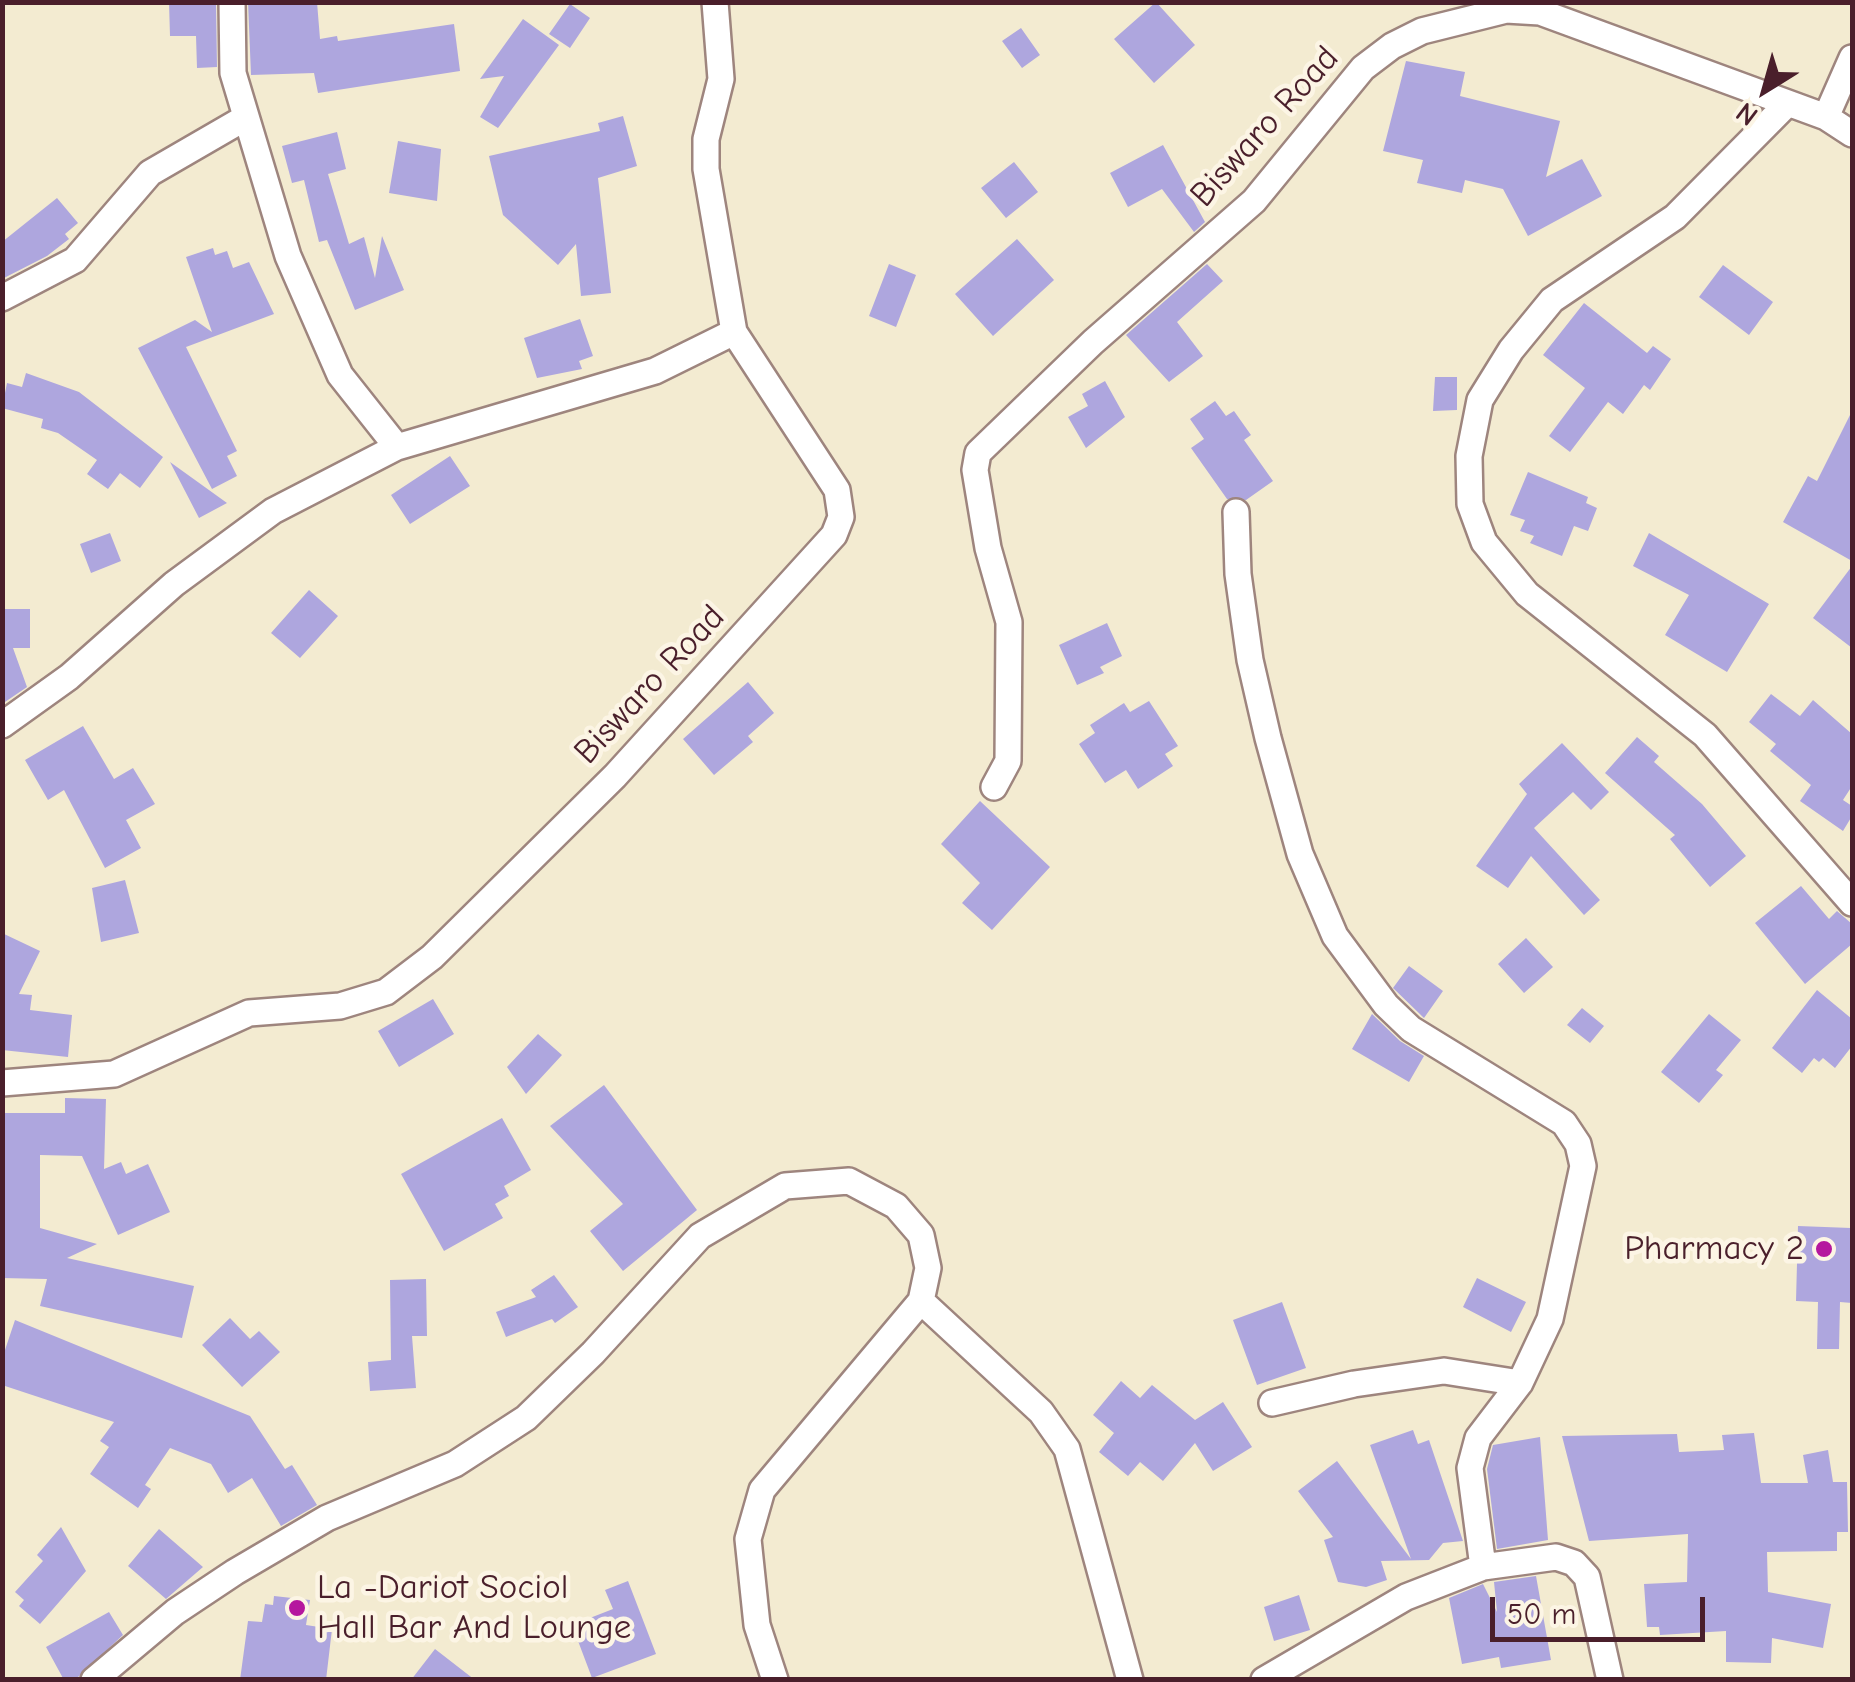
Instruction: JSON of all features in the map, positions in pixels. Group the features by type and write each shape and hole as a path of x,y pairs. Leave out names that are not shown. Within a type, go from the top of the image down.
{"street":[{"name":"Biswaro Road","path":"2,1083 114,1074 249,1013 340,1006 386,992 432,956 615,776 834,535 841,517 837,490 734,332 706,169 706,139 721,79 715,2"},
{"name":"Biswaro Road","path":"994,787 1008,761 1008,622 988,548 975,470 978,452 1093,342 1254,202 1363,68 1422,31 1502,6 1543,7 1786,105 1826,117 1852,134"},
{"path":"234,7 233,73 288,256 340,375 397,447"},
{"path":"1826,117 1852,58"},
{"path":"1786,105 1675,217 1552,300 1512,350 1480,400 1469,456 1470,504 1484,542 1527,594 1704,735 1852,904"},
{"path":"2,298 74,260 150,173 245,118"},
{"path":"2,725 69,678 174,584 273,511 397,447 655,371 734,332"},
{"path":"1236,512 1248,643 1268,738 1300,854 1336,936 1386,1005 1411,1029 1564,1123 1578,1144 1583,1166 1580,1196 1550,1319 1520,1383 1478,1438 1470,1468 1483,1568"},
{"path":"94,1680 175,1612 235,1572 327,1518 455,1464 526,1418 593,1353 700,1236 785,1186 849,1181 896,1206 921,1235 928,1268 921,1301 762,1490 748,1539 756,1624 775,1680"},
{"path":"921,1301 1041,1412 1067,1448 1130,1680"},
{"path":"1272,1404 1354,1384 1444,1371 1520,1383"},
{"path":"1264,1680 1406,1597 1483,1568 1556,1557 1574,1563 1588,1577 1610,1680"}],"building":[{"path":"169,2 216,2 217,67 197,68 196,36 170,36"},
{"path":"248,2 317,2 320,39 337,36 338,41 454,24 460,71 318,93 314,73 251,75"},
{"path":"1156,2 1195,45 1154,83 1114,39"},
{"path":"570,4 590,18 570,48 549,34"},
{"path":"523,19 559,45 498,128 480,117 504,76 480,79"},
{"path":"1021,28 1040,55 1022,68 1002,41"},
{"path":"1406,61 1465,72 1460,96 1560,121 1546,177 1582,159 1602,196 1528,236 1503,189 1465,180 1462,193 1417,183 1423,160 1383,151"},
{"path":"623,116 637,166 598,178 611,293 581,296 576,244 558,265 503,215 489,156 600,131 598,123"},
{"path":"337,132 346,169 328,174 349,244 364,237 375,278 382,236 404,290 355,310 327,240 319,242 304,180 292,183 282,146"},
{"path":"398,141 441,149 437,201 389,193"},
{"path":"1163,145 1205,222 1194,232 1162,189 1128,207 1110,173"},
{"path":"1014,162 1038,192 1006,218 981,188"},
{"path":"57,198 78,223 65,234 69,239 47,256 2,279 2,242"},
{"path":"1017,239 1054,280 993,336 955,294"},
{"path":"213,248 215,255 227,251 233,268 249,262 274,314 186,347 237,451 227,456 237,476 212,489 138,348 195,320 212,332 186,257"},
{"path":"889,264 916,275 896,327 869,316"},
{"path":"1207,264 1223,281 1177,322 1203,356 1169,382 1126,335"},
{"path":"1723,265 1773,302 1749,335 1699,297"},
{"path":"1584,303 1647,353 1653,346 1671,359 1650,390 1644,385 1623,414 1608,402 1570,452 1549,436 1585,388 1543,355"},
{"path":"580,319 593,356 579,361 582,369 537,378 524,338"},
{"path":"26,373 79,392 163,457 140,488 120,473 108,489 87,474 97,460 58,433 41,428 43,419 2,408 7,383 22,387"},
{"path":"1435,377 1457,377 1457,410 1433,411"},
{"path":"1105,381 1125,417 1086,448 1068,417 1088,406 1082,394"},
{"path":"1215,401 1226,416 1234,411 1251,435 1244,440 1273,481 1246,500 1227,499 1191,448 1204,439 1190,419"},
{"path":"1852,411 1852,561 1783,522 1808,476 1817,481"},
{"path":"450,456 470,486 410,524 391,495"},
{"path":"170,462 227,503 199,518"},
{"path":"1528,472 1588,497 1586,503 1597,508 1588,531 1574,526 1562,556 1530,543 1534,536 1520,531 1525,520 1510,515"},
{"path":"110,533 121,561 91,573 80,544"},
{"path":"1649,533 1769,604 1727,672 1665,635 1689,595 1633,566"},
{"path":"1852,566 1852,648 1813,618"},
{"path":"309,590 338,616 300,658 271,633"},
{"path":"2,609 30,609 30,648 13,648 27,687 2,704"},
{"path":"1107,623 1122,656 1100,667 1104,673 1077,685 1059,645"},
{"path":"748,682 774,713 748,736 753,742 714,775 683,739"},
{"path":"1771,694 1800,716 1813,700 1852,734 1852,786 1843,800 1852,806 1852,816 1843,831 1800,801 1811,785 1770,751 1776,744 1749,722"},
{"path":"1149,701 1178,746 1165,754 1173,766 1138,789 1126,770 1105,783 1079,744 1095,733 1090,725 1124,703 1130,712"},
{"path":"83,726 114,779 133,768 155,804 126,820 141,848 105,868 64,790 48,800 25,760"},
{"path":"1637,737 1659,756 1654,762 1702,804 1746,856 1710,887 1670,839 1675,835 1605,773"},
{"path":"1562,743 1609,792 1591,810 1573,792 1534,828 1600,900 1584,915 1531,856 1508,888 1476,866 1527,794 1519,784"},
{"path":"980,801 1050,867 992,930 962,903 980,883 941,844"},
{"path":"125,880 139,933 101,942 92,888"},
{"path":"1801,886 1829,919 1837,911 1852,924 1852,944 1805,984 1755,923"},
{"path":"2,933 40,951 19,994 32,995 30,1010 72,1015 68,1057 2,1050"},
{"path":"1526,938 1553,967 1524,993 1498,964"},
{"path":"1409,966 1443,991 1424,1018 1393,988"},
{"path":"1817,990 1852,1019 1852,1046 1835,1068 1823,1058 1819,1062 1814,1058 1802,1073 1772,1048"},
{"path":"433,999 454,1034 399,1067 378,1031"},
{"path":"1582,1008 1604,1026 1590,1043 1567,1025"},
{"path":"1372,1014 1400,1041 1424,1056 1409,1082 1352,1049"},
{"path":"1709,1014 1741,1040 1716,1070 1723,1075 1699,1103 1661,1072"},
{"path":"538,1034 562,1055 526,1094 507,1067"},
{"path":"604,1085 697,1210 623,1271 590,1231 623,1204 550,1126"},
{"path":"65,1098 106,1099 104,1169 121,1162 126,1174 148,1164 170,1212 118,1235 82,1156 40,1155 40,1228 97,1244 67,1258 194,1286 182,1338 40,1306 47,1279 2,1278 2,1113 65,1113"},
{"path":"502,1118 531,1170 504,1186 509,1196 495,1204 503,1218 444,1251 401,1174"},
{"name":"Pharmacy 2","path":"1798,1226 1851,1228 1852,1303 1840,1302 1839,1349 1817,1349 1818,1302 1796,1301"},
{"path":"554,1275 578,1307 555,1323 552,1319 506,1337 496,1312 536,1297 531,1290"},
{"path":"1477,1278 1526,1302 1511,1332 1463,1307"},
{"path":"426,1279 427,1336 412,1336 416,1388 370,1391 368,1362 391,1360 390,1280"},
{"path":"1282,1302 1306,1368 1257,1385 1233,1320"},
{"path":"230,1318 250,1339 259,1331 280,1352 242,1387 202,1345"},
{"path":"15,1320 250,1416 285,1469 292,1465 317,1505 281,1526 252,1478 228,1493 211,1464 170,1448 145,1485 151,1489 138,1508 90,1474 109,1447 100,1441 114,1422 2,1385 2,1359"},
{"path":"1121,1381 1140,1398 1152,1385 1195,1420 1223,1402 1252,1447 1213,1471 1195,1443 1163,1481 1140,1462 1128,1476 1099,1452 1114,1433 1093,1415"},
{"path":"1413,1430 1418,1444 1429,1440 1463,1541 1443,1543 1429,1560 1381,1561 1387,1580 1366,1587 1338,1582 1324,1540 1333,1537 1298,1491 1337,1461 1411,1559 1370,1445"},
{"path":"1754,1433 1761,1483 1808,1483 1803,1455 1828,1450 1833,1482 1847,1482 1848,1532 1837,1532 1837,1551 1767,1552 1768,1592 1831,1604 1823,1648 1772,1638 1771,1663 1726,1662 1726,1631 1660,1635 1659,1627 1647,1627 1644,1584 1687,1582 1688,1534 1589,1541 1562,1436 1677,1434 1679,1452 1724,1450 1722,1435"},
{"path":"1540,1437 1548,1540 1497,1549 1487,1469 1493,1445"},
{"path":"61,1527 86,1571 40,1624 19,1606 24,1600 15,1592 43,1561 37,1555"},
{"path":"159,1529 203,1567 166,1599 128,1566"},
{"path":"1536,1576 1551,1660 1501,1668 1499,1657 1462,1664 1449,1598 1483,1584 1497,1612 1494,1582"},
{"path":"628,1581 656,1654 592,1678 572,1625 613,1609 605,1590"},
{"path":"1299,1595 1310,1630 1274,1641 1264,1607"},
{"path":"274,1596 310,1600 306,1625 332,1629 326,1680 240,1680 248,1621 262,1622 265,1604 273,1605"},
{"path":"109,1612 123,1635 78,1677 64,1680 46,1647"},
{"path":"435,1649 475,1680 411,1680"}],"place":[{"name":"Pharmacy 2","path":"1824,1249"},
{"name":"La -Dariot Sociol Hall Bar And Lounge","path":"297,1608"}]}
